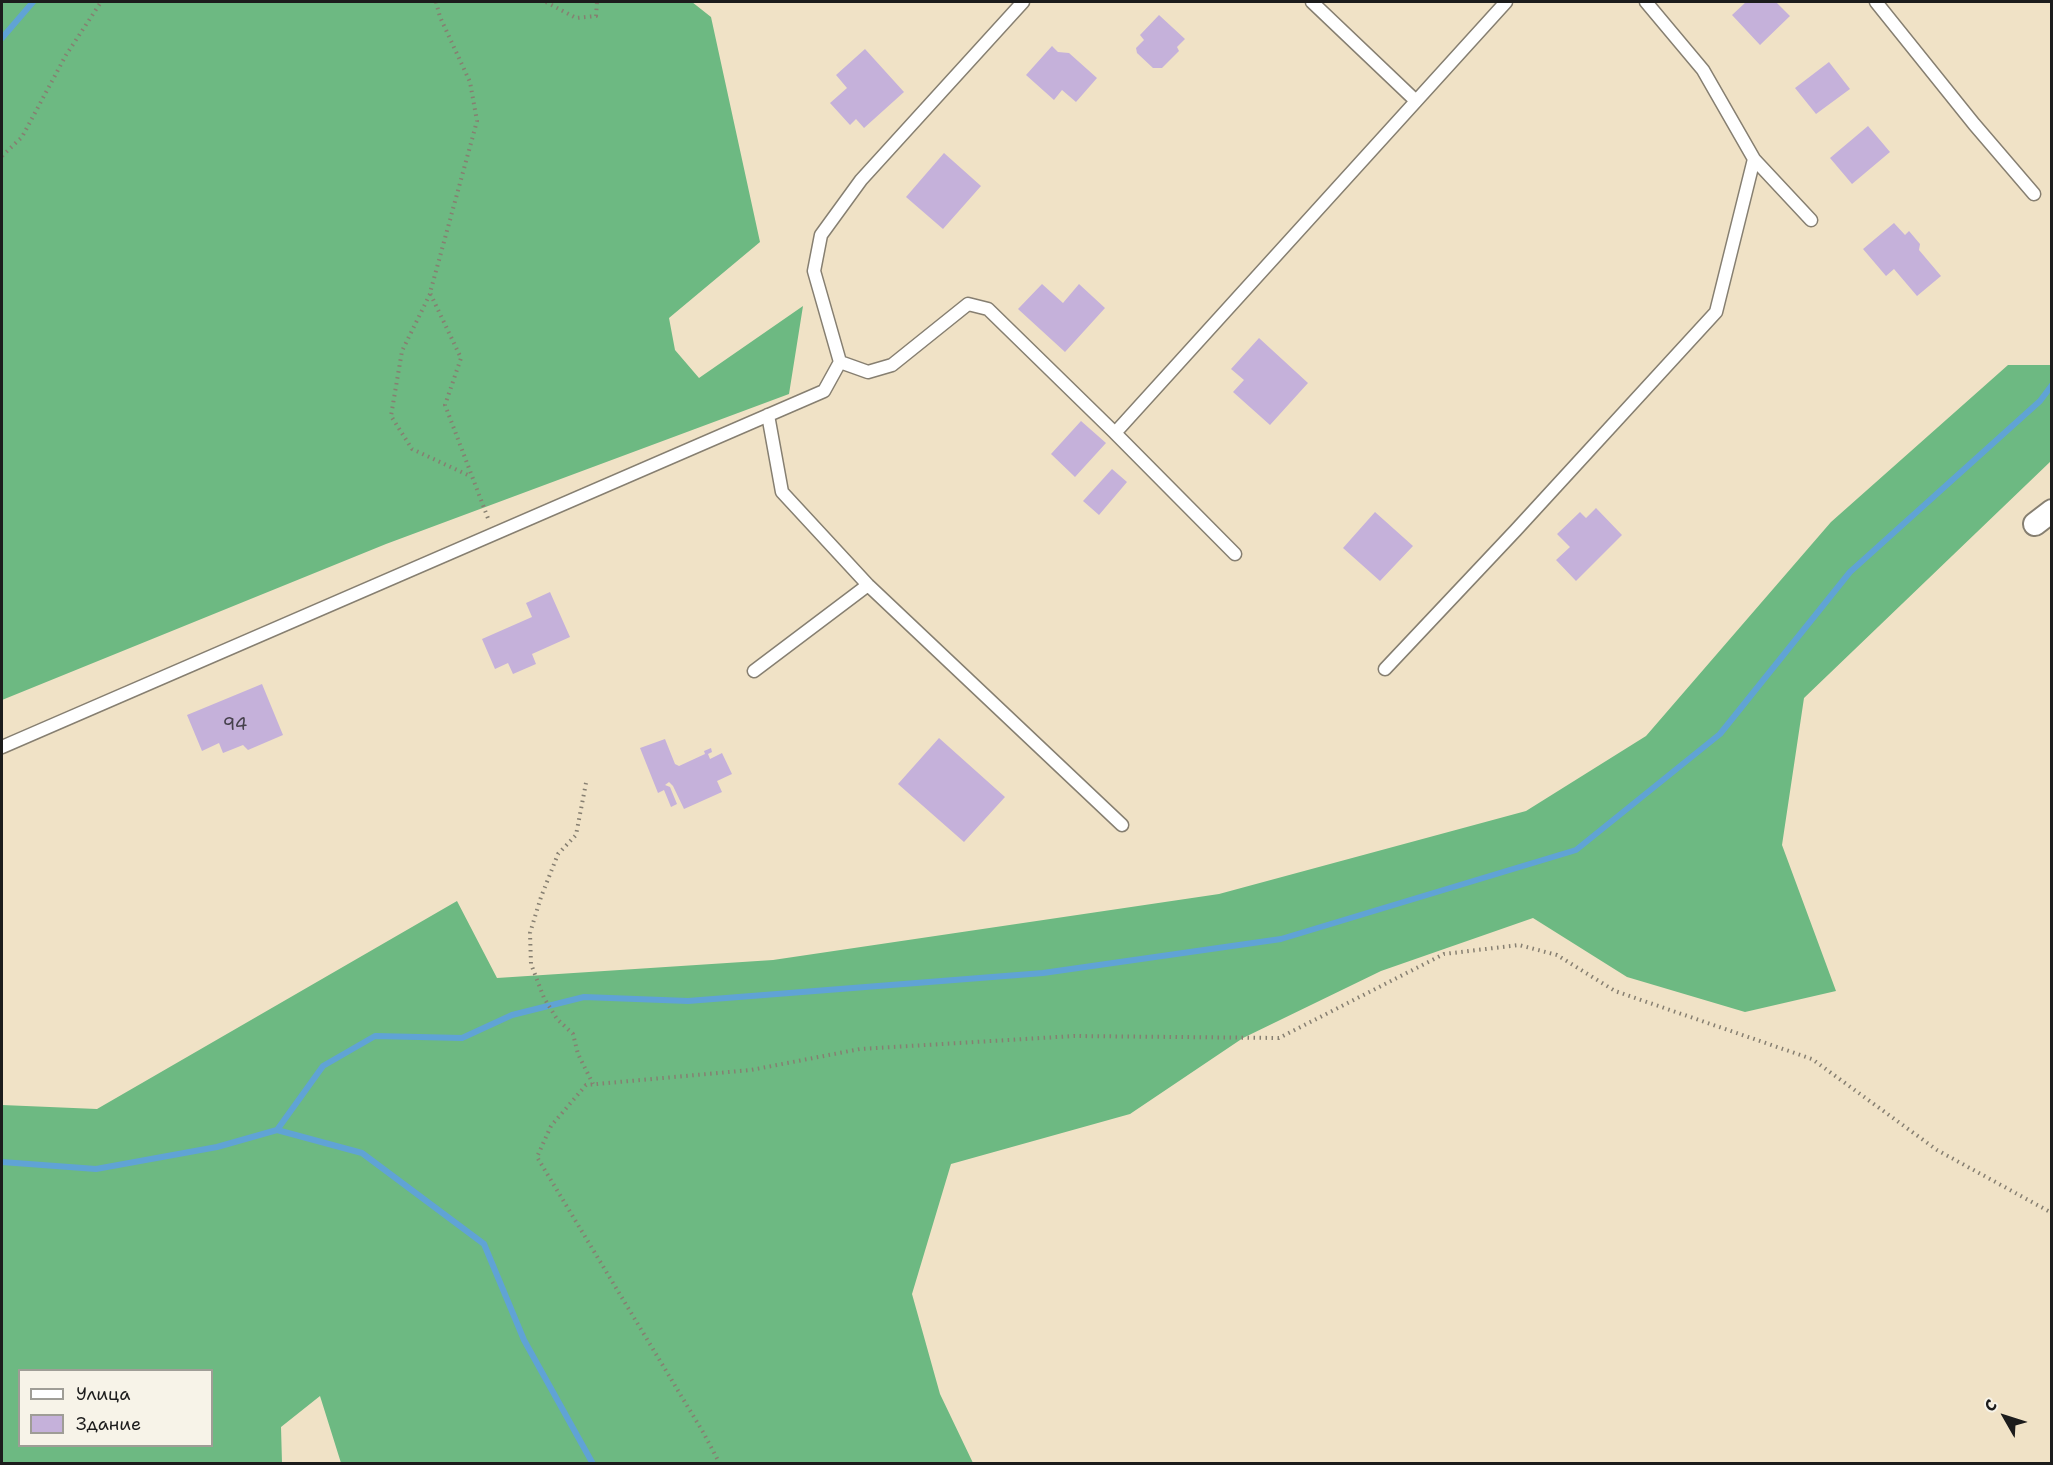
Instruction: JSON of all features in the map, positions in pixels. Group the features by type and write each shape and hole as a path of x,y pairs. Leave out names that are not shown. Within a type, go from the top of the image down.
{"lane":[{"path":"2,747 824,391 840,362 814,271 821,235 861,180 1023,2"},
{"path":"1312,2 1416,101"},
{"path":"1114,434 1506,2"},
{"path":"1647,2 1703,70 1754,159 1811,220"},
{"path":"1876,2 1974,124 2034,194"},
{"path":"1385,669 1716,312 1754,159"},
{"path":"840,362 868,372 892,365 968,304 988,309 1235,554"},
{"path":"768,416 782,492 868,585 1122,825"},
{"path":"754,671 868,585"}],"path":[{"path":"2,156 22,137 66,56 101,2"},
{"path":"436,2 440,17 470,82 477,122 430,293 402,351 391,416 412,449 471,476"},
{"path":"546,2 576,18 596,16 597,2"},
{"path":"430,293 461,358 445,405 487,516"},
{"path":"586,783 576,835 558,854 530,933 531,964 544,998 557,1019 573,1034 578,1054 593,1084"},
{"path":"720,1464 537,1157 551,1126 586,1085 751,1070 860,1049 1074,1036 1279,1038 1444,954 1519,945 1557,955 1615,991 1812,1059 1937,1150 2052,1213"}],"green space":[{"path":"2,2 692,2 711,17 760,242 669,318 675,350 699,378 803,306 789,394 386,544 2,700"},
{"path":"2008,365 2051,365 2051,461 1804,698 1782,845 1836,991 1745,1012 1627,977 1533,918 1381,971 1243,1038 1130,1114 951,1164 912,1294 940,1394 973,1463 341,1463 320,1396 281,1427 282,1463 2,1463 2,1105 97,1109 457,901 497,978 773,960 1219,894 1526,811 1646,736 1831,522"}],"building":[{"path":"1746,2 1776,2 1790,16 1760,45 1732,15"},
{"path":"1159,15 1185,39 1177,47 1179,51 1162,68 1153,68 1137,53 1136,48 1144,40 1140,35"},
{"path":"1052,46 1058,52 1069,53 1097,78 1076,102 1062,90 1054,100 1026,75"},
{"path":"865,49 904,92 864,128 856,119 850,125 830,103 847,88 836,75"},
{"path":"1829,62 1850,89 1816,114 1795,88"},
{"path":"1868,126 1890,152 1852,184 1830,158"},
{"path":"944,153 981,186 943,229 906,197"},
{"path":"1894,223 1905,235 1909,231 1920,244 1919,250 1941,276 1917,296 1894,269 1886,276 1863,249"},
{"path":"1042,284 1063,303 1079,284 1105,308 1065,352 1018,309"},
{"path":"1259,338 1308,383 1270,425 1233,392 1244,380 1231,369"},
{"path":"1081,421 1106,443 1075,477 1051,454"},
{"path":"1112,469 1127,482 1099,515 1083,501"},
{"path":"1596,508 1622,535 1576,581 1556,560 1570,547 1557,534 1580,512 1586,518"},
{"path":"1375,512 1413,546 1380,581 1343,548"},
{"path":"550,592 570,637 532,654 536,664 513,674 508,663 495,669 482,639 532,617 526,603"},
{"path":"262,684 283,735 248,750 243,745 223,753 219,743 202,751 187,715"},
{"path":"939,738 1005,797 964,842 898,784"},
{"path":"665,739 675,764 679,766 705,754 704,751 711,748 712,752 708,754 710,759 722,753 732,774 717,781 722,792 684,809 669,782 665,785 670,787 677,804 671,807 664,790 658,793 640,748"}],"waterway":[{"path":"2,38 33,2"},
{"path":"277,1130 323,1066 375,1036 462,1038 512,1015 584,997 688,1001 1043,973 1281,939 1576,850 1720,734 1850,572 2040,401 2052,385"},
{"path":"2,1162 96,1169 217,1147 277,1130 362,1153 484,1244 524,1340 593,1464"}]}
